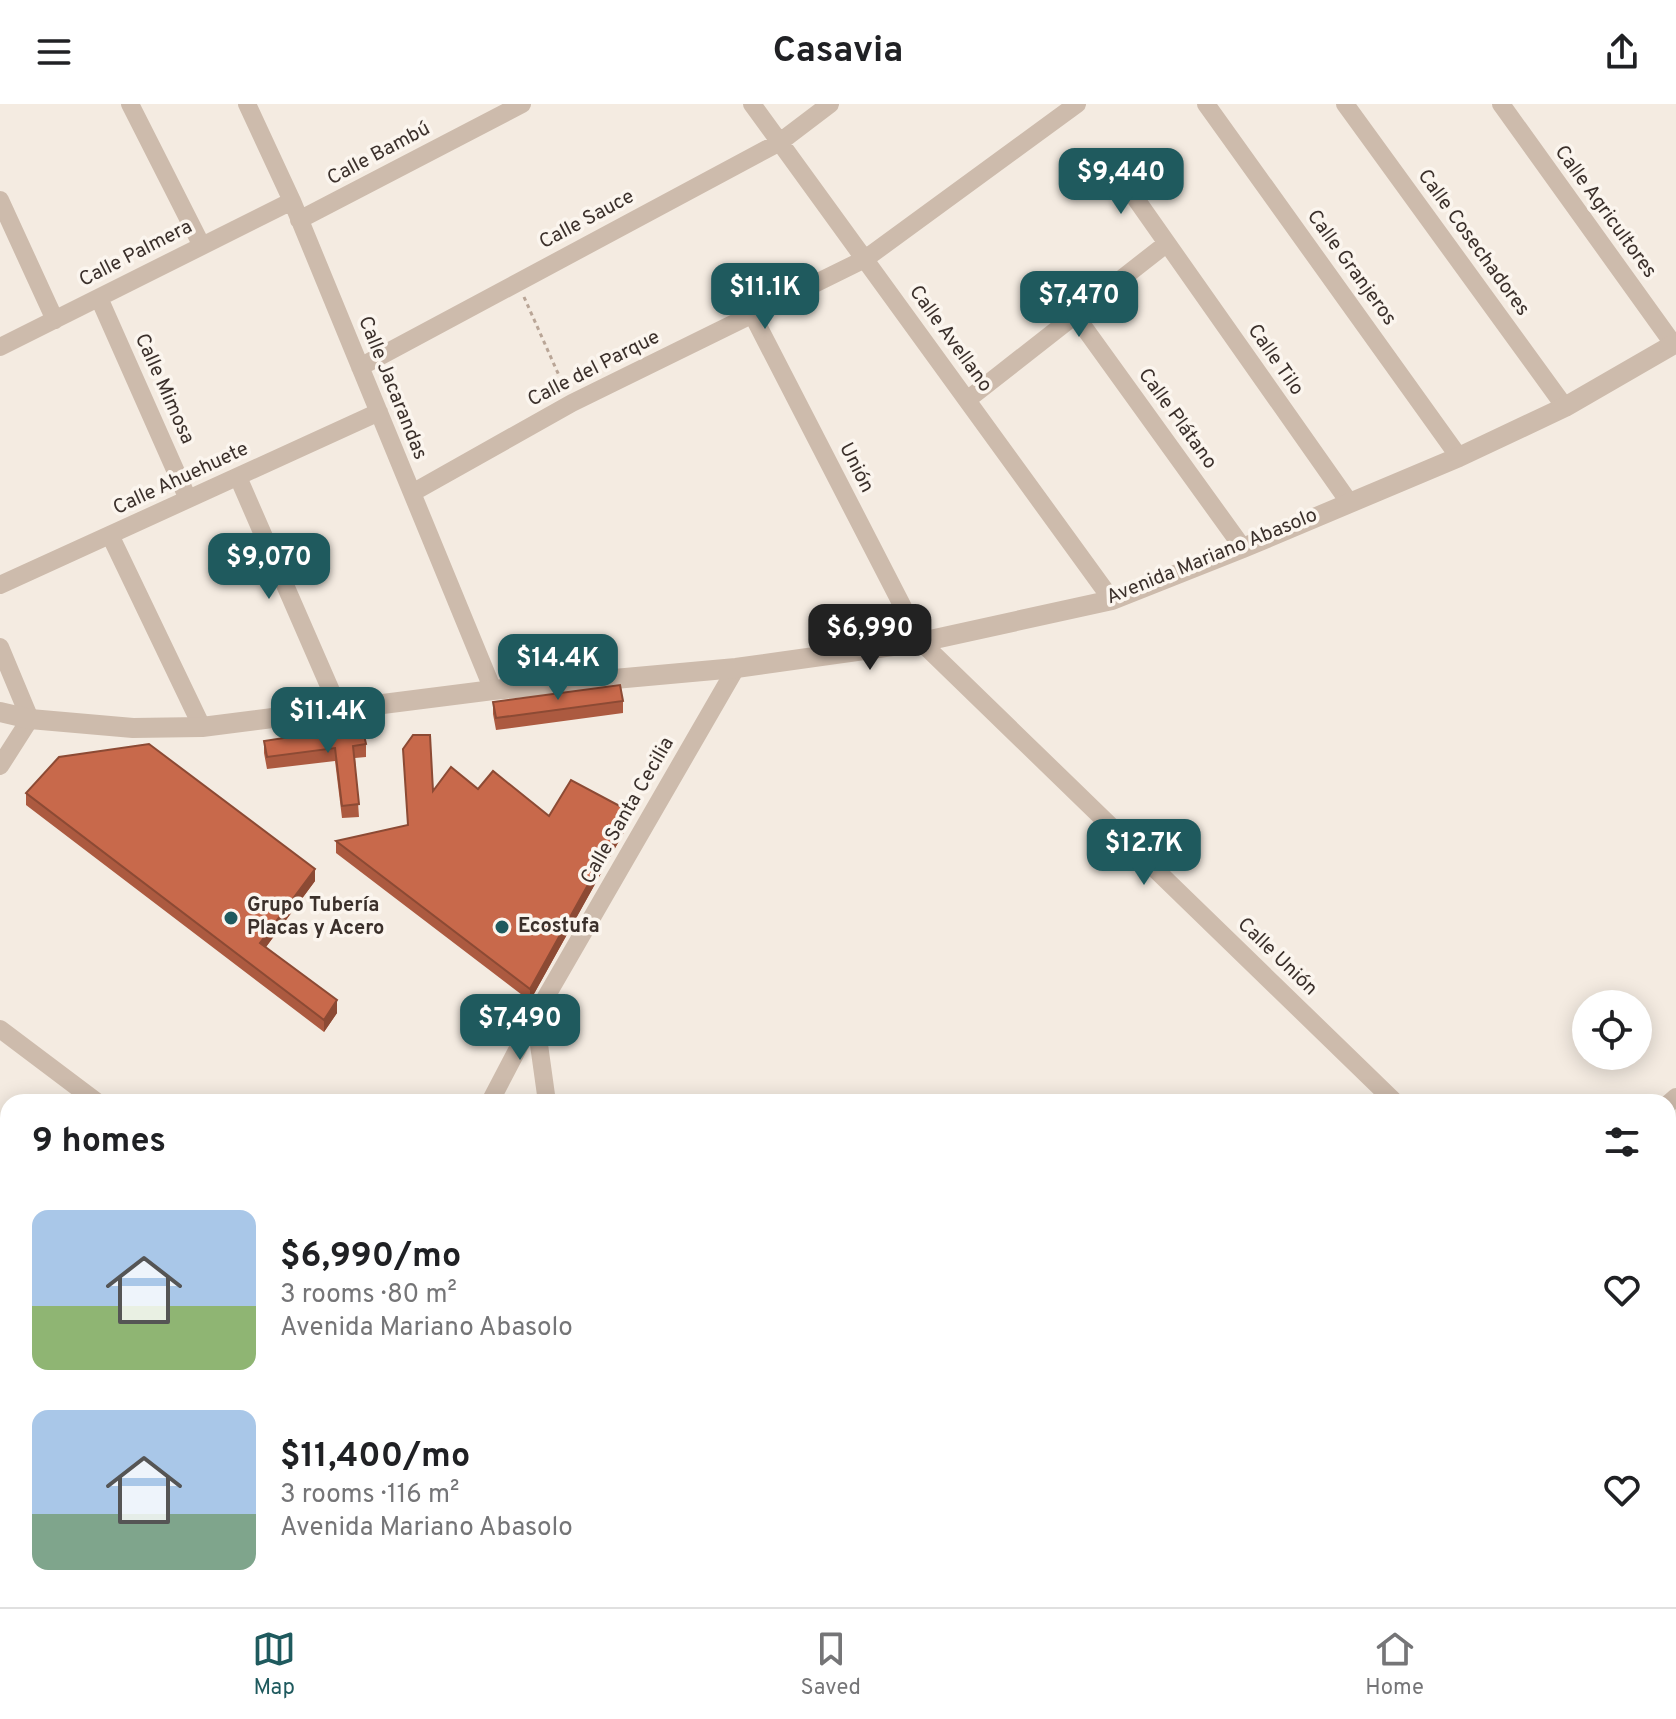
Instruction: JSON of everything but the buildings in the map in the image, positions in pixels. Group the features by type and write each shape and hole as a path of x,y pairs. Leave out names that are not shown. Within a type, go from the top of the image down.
{"street":[{"path":"130,104 202,246"},
{"name":"Calle Jacarandas","path":"247,104 292,201 493,690"},
{"name":"Calle Bambú","path":"299,220 522,104"},
{"name":"Calle Avellano","path":"752,104 1112,600"},
{"name":"Calle Sauce","path":"360,367 780,142 830,104"},
{"name":"Calle del Parque","path":"412,493 572,403 865,259 1077,104"},
{"name":"Calle Granjeros","path":"1206,104 1459,457"},
{"name":"Calle Cosechadores","path":"1345,104 1565,407"},
{"name":"Calle Agricultores","path":"1501,104 1675,344"},
{"name":"Calle Tilo","path":"1112,165 1349,502"},
{"path":"0,200 55,320"},
{"name":"Calle Palmera","path":"0,347 292,201"},
{"path":"967,400 1166,244"},
{"name":"Calle Mimosa","path":"99,298 188,499"},
{"name":"Unión","path":"752,314 921,642"},
{"name":"Calle Plátano","path":"1075,315 1243,548"},
{"name":"Avenida Mariano Abasolo","path":"0,712 30,719 133,728 202,727 493,690 736,668 921,642 1112,600 1459,457 1565,407 1675,344"},
{"name":"Calle Ahuehuete","path":"0,585 379,412"},
{"path":"238,477 339,709"},
{"path":"110,535 202,727"},
{"name":"Calle Unión","path":"921,642 1387,1094"},
{"path":"0,647 30,719 0,766"},
{"name":"Calle Santa Cecilia","path":"494,1094 535,1016 736,668"},
{"path":"535,1016 546,1094"},
{"path":"0,1029 86,1094"}],"path":[{"path":"517,283 572,403"}],"place":[{"name":"Grupo Tubería Placas y Acero","path":"231,918"},
{"name":"Ecostufa","path":"502,927"}]}
